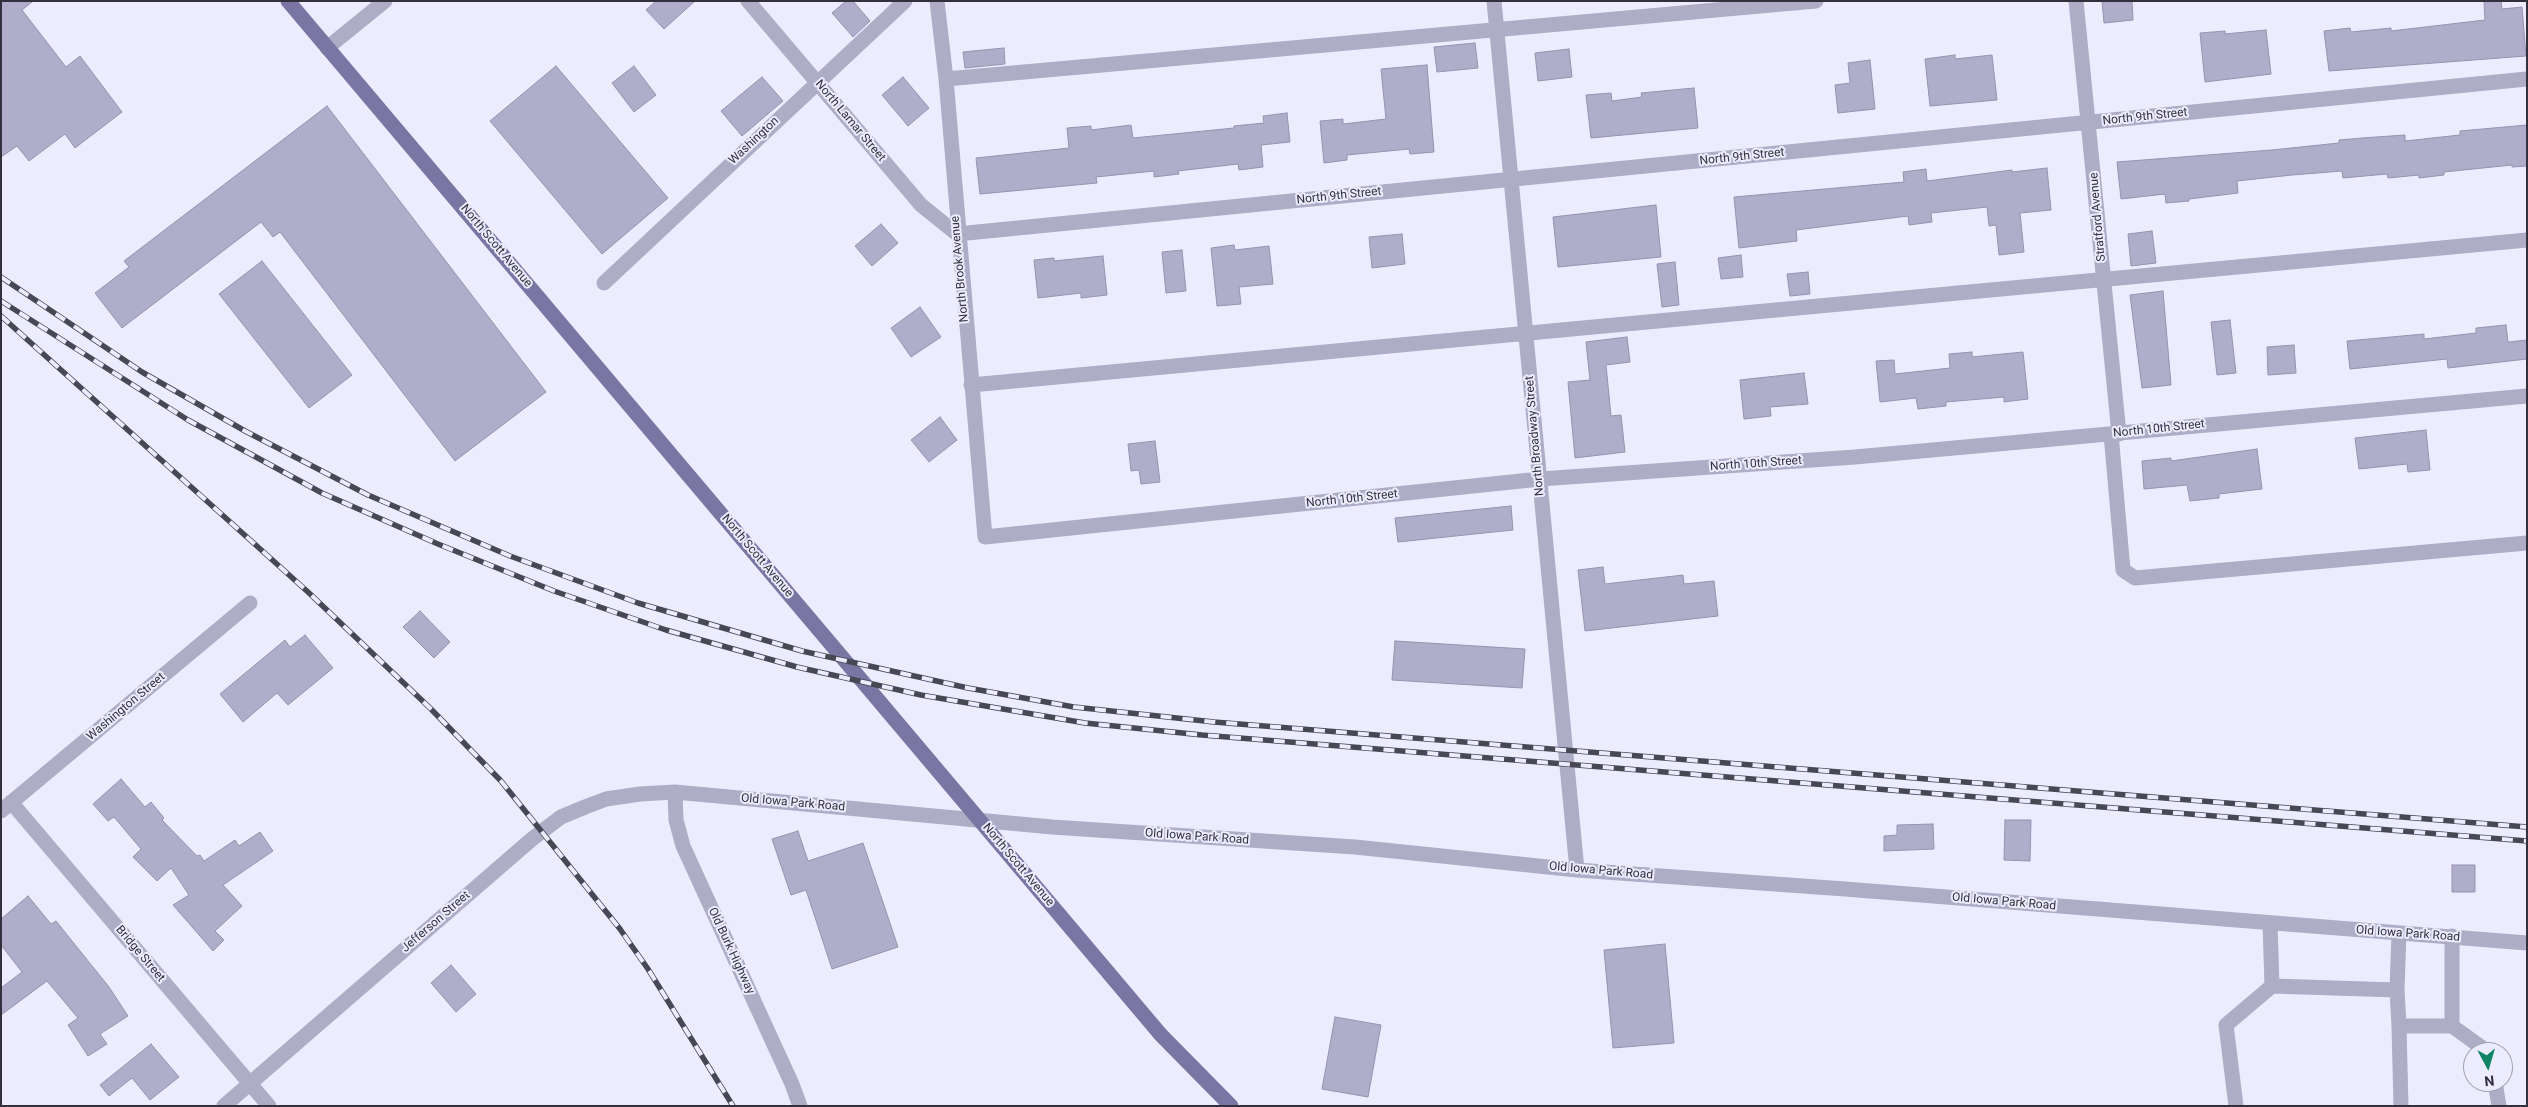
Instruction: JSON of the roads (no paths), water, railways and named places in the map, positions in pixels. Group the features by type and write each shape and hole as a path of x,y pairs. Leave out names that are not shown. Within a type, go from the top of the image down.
{"main road":[{"name":"North Scott Avenue","path":"288,1 448,188 1161,1035 1230,1106"}],"street":[{"path":"327,48 384,1"},
{"name":"North Lamar Street","path":"748,1 921,205 957,234"},
{"name":"Washington","path":"604,283 904,1"},
{"name":"North Brook Avenue","path":"936,1 946,79 957,234 985,537"},
{"name":"North Broadway Street","path":"1494,1 1577,870"},
{"path":"946,79 1816,1"},
{"name":"Stratford Avenue","path":"2076,1 2103,279 2123,570 2135,578 2527,544"},
{"name":"North 9th Street","path":"957,234 2527,79"},
{"path":"971,385 2527,240"},
{"name":"North 10th Street","path":"985,537 1540,480 1855,457 2527,396"},
{"name":"Washington Street","path":"6,806 250,603"},
{"name":"Old Iowa Park Road","path":"675,792 1052,827 1355,848 1577,870 1845,889 2527,943"},
{"name":"Jefferson Street","path":"224,1106 532,839 561,817 606,799 675,792"},
{"name":"Old Burk Highway","path":"675,792 677,829 683,846 792,1084 800,1106"},
{"name":"Bridge Street","path":"6,806 269,1106"},
{"path":"2270,923 2272,986"},
{"path":"2399,934 2397,990 2400,1026 2401,1106"},
{"path":"2452,936 2452,1026"},
{"path":"2236,1106 2226,1026 2272,986 2397,990"},
{"path":"2400,1026 2452,1026 2474,1042"},
{"path":"2497,1092 2499,1106"}],"railway":[{"path":"1,277 142,372 245,431 368,495 510,556 638,603 802,651 968,688 1074,707 1214,722 2527,827"},
{"path":"1,301 188,420 322,493 438,544 554,591 666,630 797,667 921,695 1085,723 1202,735 2527,841"},
{"path":"1,316 308,592 430,708 501,781 620,929 648,969 733,1106"}]}
